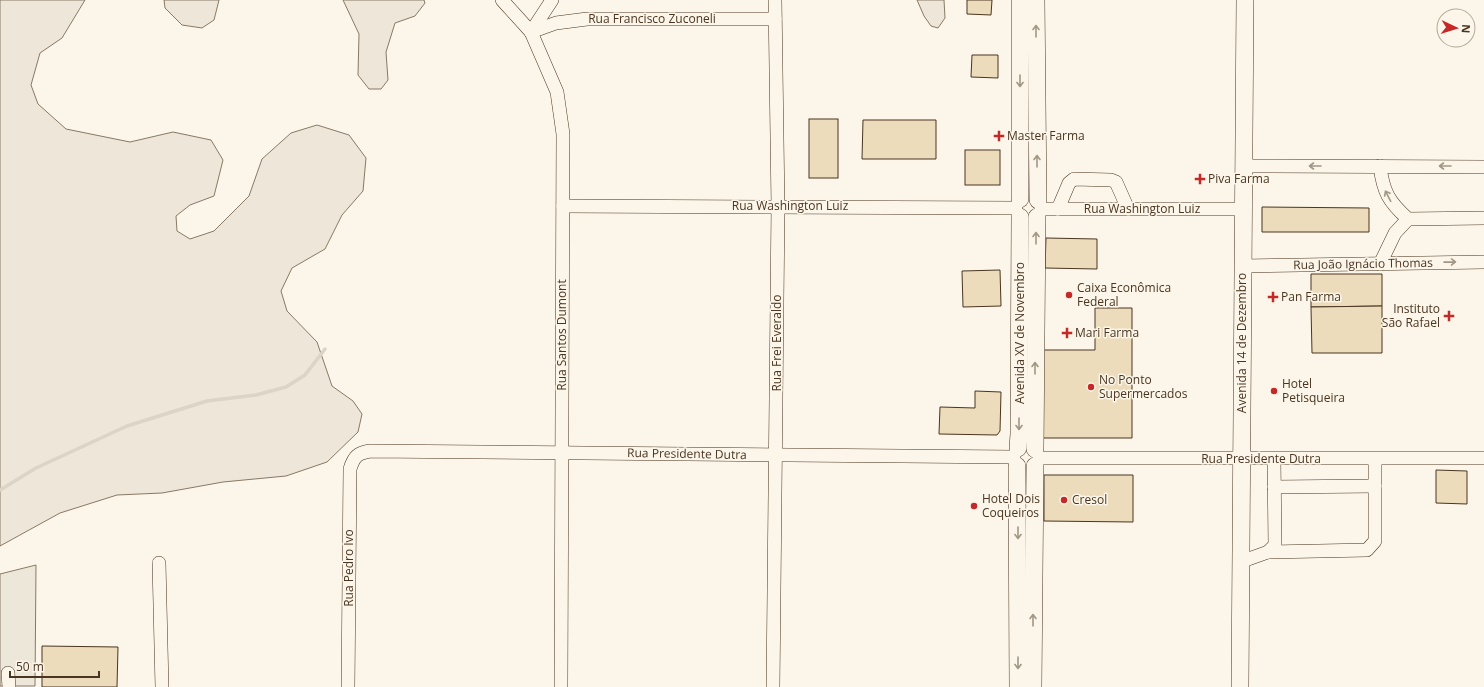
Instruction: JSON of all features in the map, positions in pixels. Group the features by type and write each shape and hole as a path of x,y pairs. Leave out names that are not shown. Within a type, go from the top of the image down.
{"main road":[{"name":"Avenida XV de Novembro","path":"1018,687 1016,457 1020,426 1020,0"},
{"name":"Avenida XV de Novembro","path":"1033,687 1036,458 1043,209 1036,0"},
{"name":"Avenida 14 de Dezembro","path":"1240,687 1245,0"},
{"path":"1029,196 1043,209 1028,221 1019,208 1029,196"},
{"path":"1027,445 1036,458 1026,470 1016,457 1027,445"}],"street":[{"name":"Rua Santos Dumont","path":"502,0 531,32 557,92 563,134 561,687"},
{"path":"531,32 552,0"},
{"name":"Rua Frei Everaldo","path":"773,687 778,206 776,0"},
{"name":"Rua Francisco Zuconeli","path":"531,32 556,23 587,19 775,19"},
{"path":"1244,166 1484,166"},
{"path":"1380,166 1382,182 1388,197 1396,209 1408,219 1484,218"},
{"path":"1043,209 1074,179 1111,180 1116,182 1128,209"},
{"name":"Rua Washington Luiz","path":"563,206 1019,208"},
{"name":"Rua Washington Luiz","path":"1043,209 1243,209"},
{"path":"1380,264 1395,233 1408,219"},
{"name":"Rua João Ignácio Thomas","path":"1243,266 1484,262"},
{"name":"Rua Presidente Dutra","path":"360,453 370,451 1016,457"},
{"name":"Rua Pedro Ivo","path":"348,687 350,469 352,461 360,453"},
{"name":"Rua Presidente Dutra","path":"1036,458 1484,458"},
{"path":"1240,562 1268,552 1367,550 1375,541 1375,458"},
{"path":"1268,552 1275,545 1274,459"},
{"path":"1274,487 1375,486"},
{"path":"159,563 162,687"},
{"path":"8,673 9,687"}],"shaded area":[{"path":"0,0 85,0 62,38 40,53 31,85 38,104 66,129 130,142 173,132 211,140 223,160 214,196 190,205 176,216 177,231 190,239 214,231 249,196 262,159 291,133 317,125 349,135 366,158 363,191 342,215 325,249 292,268 281,291 287,311 317,342 332,386 353,401 362,414 358,432 327,462 286,476 223,482 162,493 117,495 60,513 0,546"},
{"path":"164,0 219,0 214,20 202,28 182,25 165,8"},
{"path":"343,0 424,0 425,3 415,16 395,23 386,52 388,80 381,89 369,89 358,75 359,34"},
{"path":"917,0 944,0 945,18 938,28 931,26 924,16"},
{"path":"36,565 35,686 0,686 0,574"}],"building":[{"path":"967,0 992,0 991,15 967,14"},
{"path":"972,55 998,55 998,78 971,77"},
{"path":"809,119 838,119 838,178 809,178"},
{"path":"863,120 936,120 936,159 862,159"},
{"path":"965,150 1000,150 1000,185 965,185"},
{"path":"1262,207 1369,208 1369,232 1262,232"},
{"path":"1046,238 1097,239 1097,269 1045,268"},
{"path":"1000,270 1001,306 963,307 962,271"},
{"path":"1311,274 1382,274 1382,306 1311,307"},
{"path":"1382,306 1382,353 1312,353 1311,307"},
{"path":"1095,308 1132,308 1132,438 1042,438 1042,350 1095,350"},
{"path":"975,391 1001,392 1000,431 997,435 939,434 940,407 975,408"},
{"path":"1436,470 1467,471 1467,504 1436,503"},
{"path":"1044,475 1133,475 1133,522 1044,521"},
{"path":"42,646 118,647 117,687 42,687"}],"waterway":[{"path":"0,490 36,468 127,426 207,401 256,395 286,387 305,375 325,349"}],"place":[{"name":"Master Farma","path":"999,136"},
{"name":"Piva Farma","path":"1200,179"},
{"name":"Caixa Econômica Federal","path":"1069,295"},
{"name":"Pan Farma","path":"1273,297"},
{"name":"Instituto São Rafael","path":"1449,316"},
{"name":"Mari Farma","path":"1067,333"},
{"name":"No Ponto Supermercados","path":"1091,387"},
{"name":"Hotel Petisqueira","path":"1274,391"},
{"name":"Cresol","path":"1064,500"},
{"name":"Hotel Dois Coqueiros","path":"974,506"}]}
